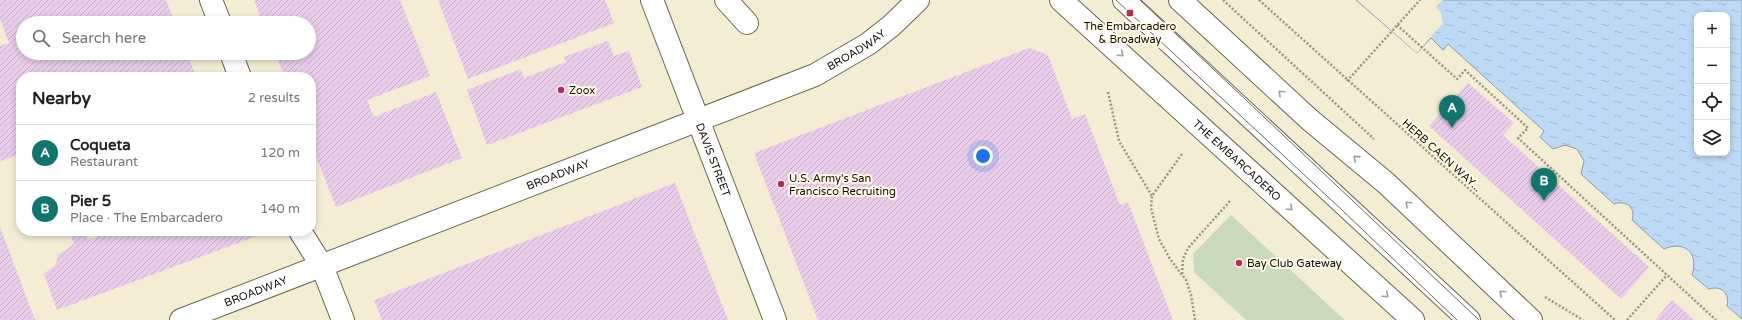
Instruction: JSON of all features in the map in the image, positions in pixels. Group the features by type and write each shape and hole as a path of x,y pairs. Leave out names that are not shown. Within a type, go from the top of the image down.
{"main road":[{"path":"211,0 217,16"},
{"name":"DAVIS STREET","path":"652,0 775,320"},
{"path":"726,0 747,23"},
{"name":"BROADWAY","path":"181,320 808,78 842,61 868,44 891,26 918,0"},
{"name":"THE EMBARCADERO","path":"1061,0 1413,320"},
{"path":"1124,0 1469,320"},
{"path":"1180,0 1310,120 1386,183 1531,320"},
{"path":"234,60 238,72"},
{"path":"303,236 322,266 343,320"}],"path":[{"name":"HERB CAEN WAY...","path":"1259,0 1347,81 1615,320"},
{"path":"1347,81 1420,0"},
{"path":"1397,25 1457,79 1465,70 1528,128 1518,138 1716,320"},
{"path":"1108,92 1119,141 1152,196"},
{"path":"1182,154 1152,196 1151,208 1159,239 1170,259 1186,280 1191,295 1195,320"},
{"path":"1182,275 1183,259 1188,248 1231,200"},
{"path":"1627,320 1668,275"}],"green space":[{"name":"Bay Club Gateway","path":"1231,215 1345,320 1246,320 1194,272 1193,254"}],"water":[{"path":"1356,0 1742,0 1742,319 1727,306 1728,301 1724,291 1717,288 1709,289 1692,275 1694,260 1688,250 1684,247 1678,246 1664,249 1632,220 1633,211 1629,206 1622,203 1614,204 1581,174 1584,161 1577,149 1565,145 1553,149 1540,137 1544,131 1448,44 1443,50 1431,38 1417,53"}],"pier":[{"path":"1357,0 1443,0 1436,7 1441,13 1443,23 1417,53"}],"building":[{"path":"0,0 166,0 172,16 16,16 16,60 190,60 194,72 16,72 16,156 0,161 0,46 9,43 0,19"},
{"path":"254,0 400,0 430,76 367,100 374,117 436,92 462,158 336,207 316,157 316,72 283,72 278,60 316,60 316,16 260,16"},
{"path":"438,0 605,0 614,23 468,79"},
{"path":"608,41 614,56 629,51 642,87 487,145 467,90 521,69 524,78 566,62 564,57"},
{"path":"1029,48 1048,55 1072,119 1085,114 1120,205 1128,202 1173,320 818,320 754,153"},
{"path":"1468,83 1514,123 1503,135 1649,267 1621,299 1429,126"},
{"path":"675,183 728,320 382,320 374,300"},
{"path":"0,227 35,320 0,320"},
{"path":"71,236 86,236 88,240 99,236 257,236 57,310 44,274 56,264 58,255 74,244"},
{"path":"1672,300 1694,320 1655,320"}],"tram line":[{"path":"1116,0 1342,210 1457,320"},
{"path":"1140,0 1479,320"}],"place":[{"name":"The Embarcadero & Broadway","path":"1130,13"},
{"name":"Zoox","path":"561,90"},
{"name":"Coqueta","path":"1452,128"},
{"name":"U.S. Army's San Francisco Recruiting","path":"781,184"},
{"name":"Pier 5","path":"1544,201"},
{"name":"Bay Club Gateway","path":"1239,263"}]}
